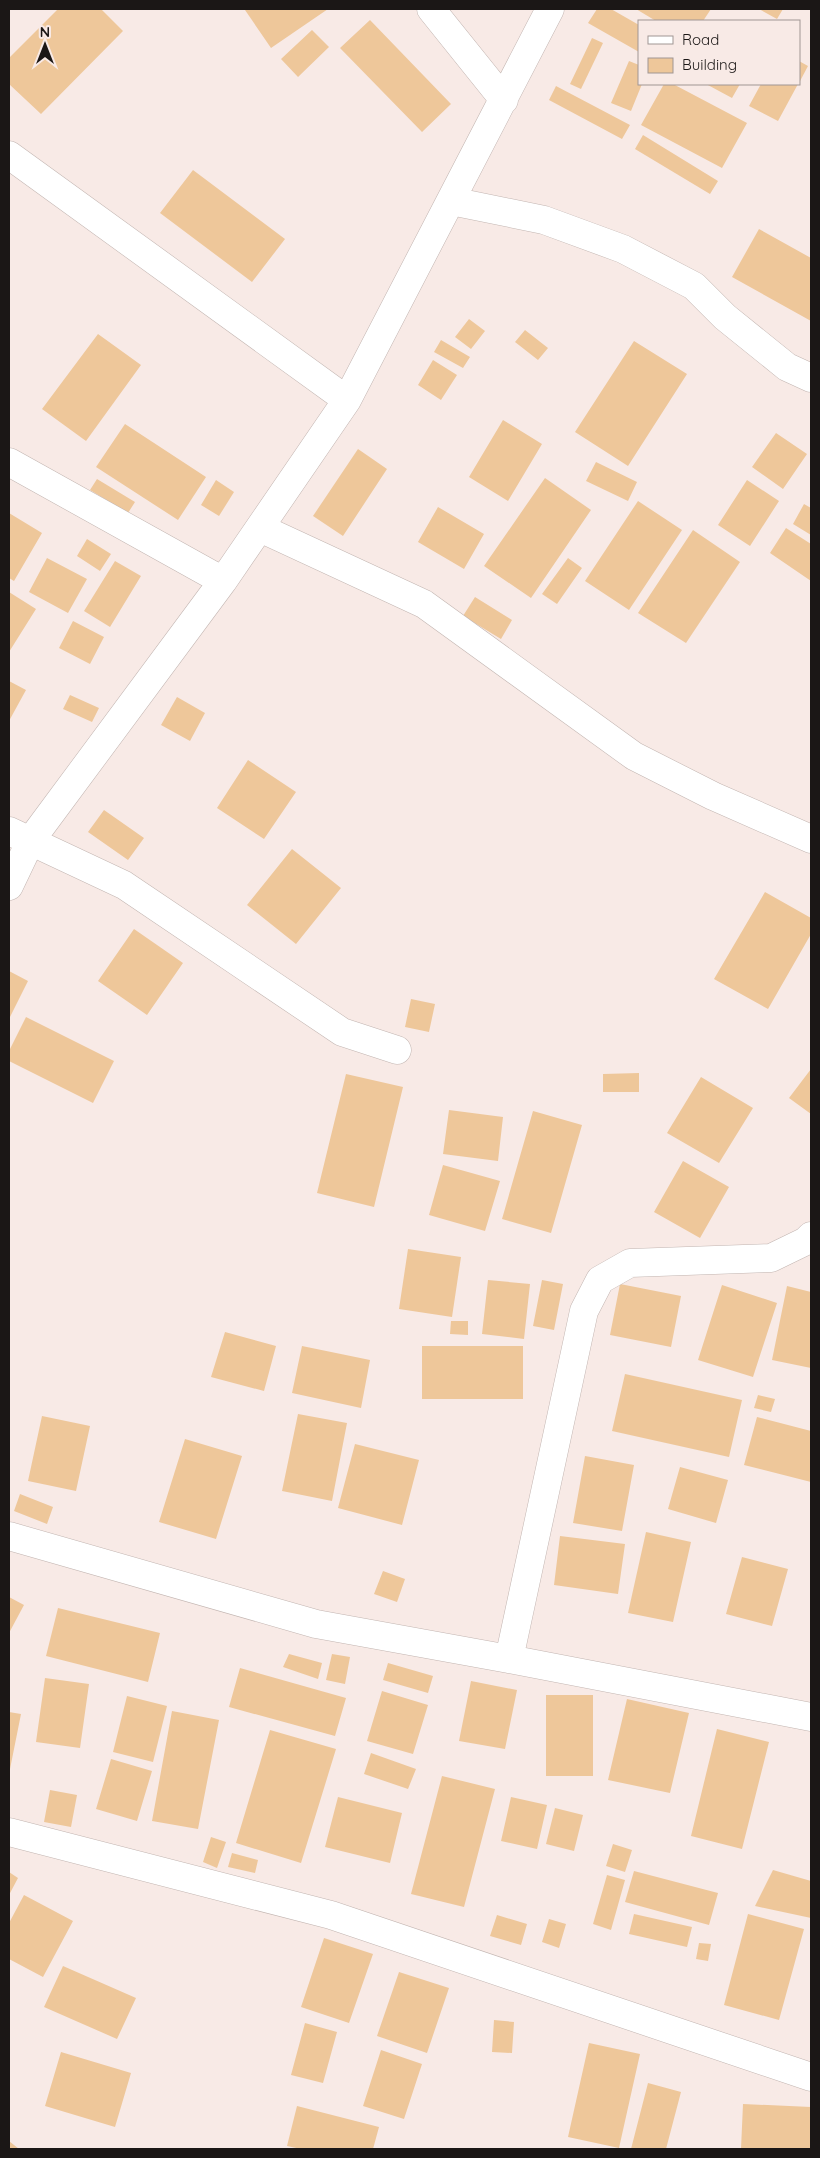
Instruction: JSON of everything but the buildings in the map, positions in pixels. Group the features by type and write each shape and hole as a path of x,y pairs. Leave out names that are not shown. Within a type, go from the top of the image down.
{"street":[{"path":"431,9 504,100"},
{"path":"9,886 20,836 223,581 347,400 550,9"},
{"path":"9,155 347,400"},
{"path":"451,201 544,220 623,249 694,286 725,317 787,367 811,378"},
{"path":"9,462 223,581"},
{"path":"260,528 424,604 634,756 713,796 811,839"},
{"path":"20,836 124,885 342,1032 397,1050"},
{"path":"509,1658 584,1311 600,1280 630,1263 771,1258 810,1239"},
{"path":"9,1536 316,1624 509,1658 811,1717"},
{"path":"9,1832 331,1915 811,2077"}]}
